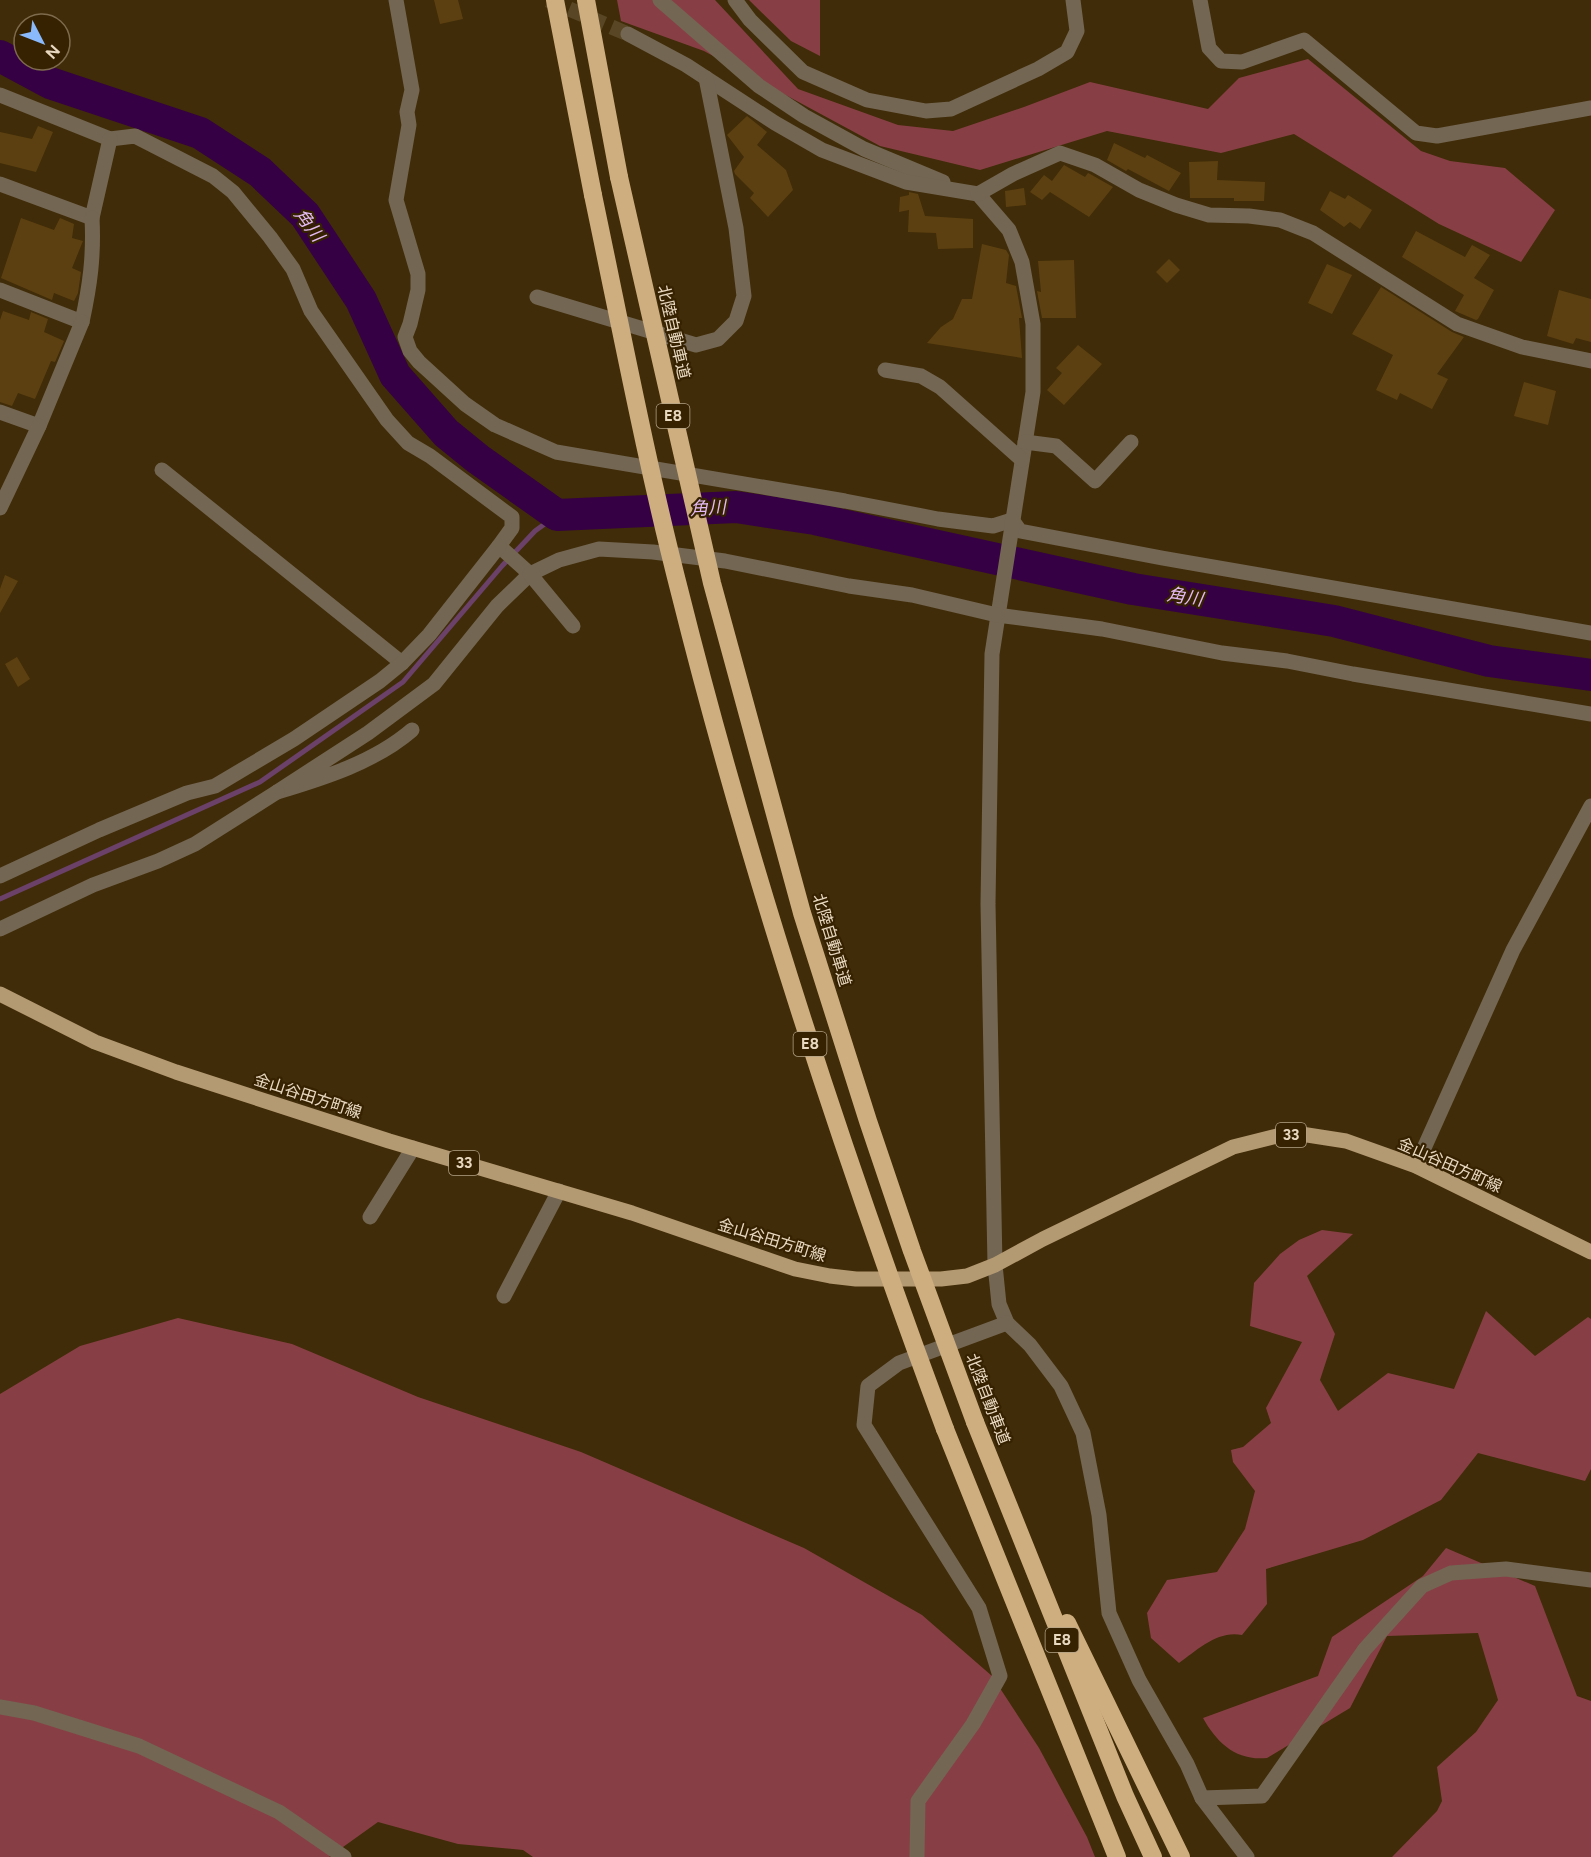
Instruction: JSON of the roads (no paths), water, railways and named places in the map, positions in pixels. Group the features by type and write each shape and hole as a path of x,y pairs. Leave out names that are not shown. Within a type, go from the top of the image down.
{"highway":[{"name":"E8","path":"555,0 646,452 676,579 770,920 837,1130 883,1263 945,1429 1117,1857"},
{"name":"北陸自動車道","path":"586,0 619,177 712,583 799,902 871,1131 975,1422 1125,1796 1153,1857"},
{"path":"994,1470 1181,1857"}],"main road":[{"name":"金山谷田方町線","path":"0,993 95,1042 166,1069 413,1148 632,1213 795,1269 830,1276 856,1279 941,1279 967,1276 995,1265 1233,1147 1277,1136 1301,1134 1346,1141 1416,1166 1591,1252"}],"street":[{"path":"396,0 412,90 407,112 409,125 396,200 418,274 418,290 405,337 410,351 419,362 465,404 495,425 556,452 938,519 993,526 1011,522"},
{"path":"660,0 759,86 804,116 864,149 958,189"},
{"path":"735,0 750,20 803,72 867,100 926,111 951,109 1038,69 1067,52 1077,31 1073,0"},
{"path":"1200,0 1209,48 1221,61 1242,62 1304,40 1416,132 1437,136 1591,108"},
{"path":"628,34 686,65 775,123 822,150 906,182 978,194 1009,230 1022,262 1033,324 1033,392 992,654 988,904 995,1265 999,1304 1007,1323 1030,1345 1061,1386 1083,1433 1099,1515 1109,1613 1139,1680 1187,1764 1202,1798 1248,1857"},
{"path":"537,297 696,345 718,339 736,321 744,296 736,228 706,78"},
{"path":"0,95 110,139 135,136 213,176 233,192 270,237 293,270 311,310 387,420 408,442 512,517 512,528 429,635 402,663 343,706 216,786 187,793 99,830 0,876"},
{"path":"0,508 39,426 82,321 91,284 94,251 92,218 110,139"},
{"path":"978,194 1013,174 1060,153 1095,165 1139,190 1198,212 1209,215 1280,220 1313,233 1457,324 1522,347 1591,361"},
{"path":"0,184 92,218"},
{"path":"0,290 82,321"},
{"path":"885,370 921,376 940,387 1022,460"},
{"path":"0,412 39,426"},
{"path":"1025,442 1056,446 1095,481 1131,442"},
{"path":"162,470 402,663"},
{"path":"1011,522 1020,531 1161,558 1591,633"},
{"path":"498,546 530,574 573,626"},
{"path":"0,929 93,885 158,861 195,844 277,792 368,733 434,684 497,606 530,574 559,560 599,549 652,552 725,561 849,586 912,595 997,613 1102,629 1222,653 1287,661 1591,714"},
{"path":"277,792 357,763 398,742 412,730"},
{"path":"1416,1166 1513,950 1591,806"},
{"path":"370,1217 413,1148"},
{"path":"504,1296 559,1191"},
{"path":"917,1857 918,1801 974,1724 1000,1676 979,1608 864,1425 868,1386 899,1363 1007,1323"},
{"path":"1202,1798 1262,1796 1365,1649 1422,1586 1451,1573 1506,1569 1591,1580"},
{"path":"0,1707 34,1713 139,1746 279,1812 344,1857"}],"waterway":[{"name":"角川","path":"0,56 50,83 200,133 260,172 305,215 361,300 395,375 446,433 478,459 557,515 736,507 815,519 1133,589 1334,621 1489,661 1591,675"},
{"path":"0,899 260,782 403,682 502,566 535,531 557,515"}],"tunnel":[{"path":"548,0 628,34"}]}
